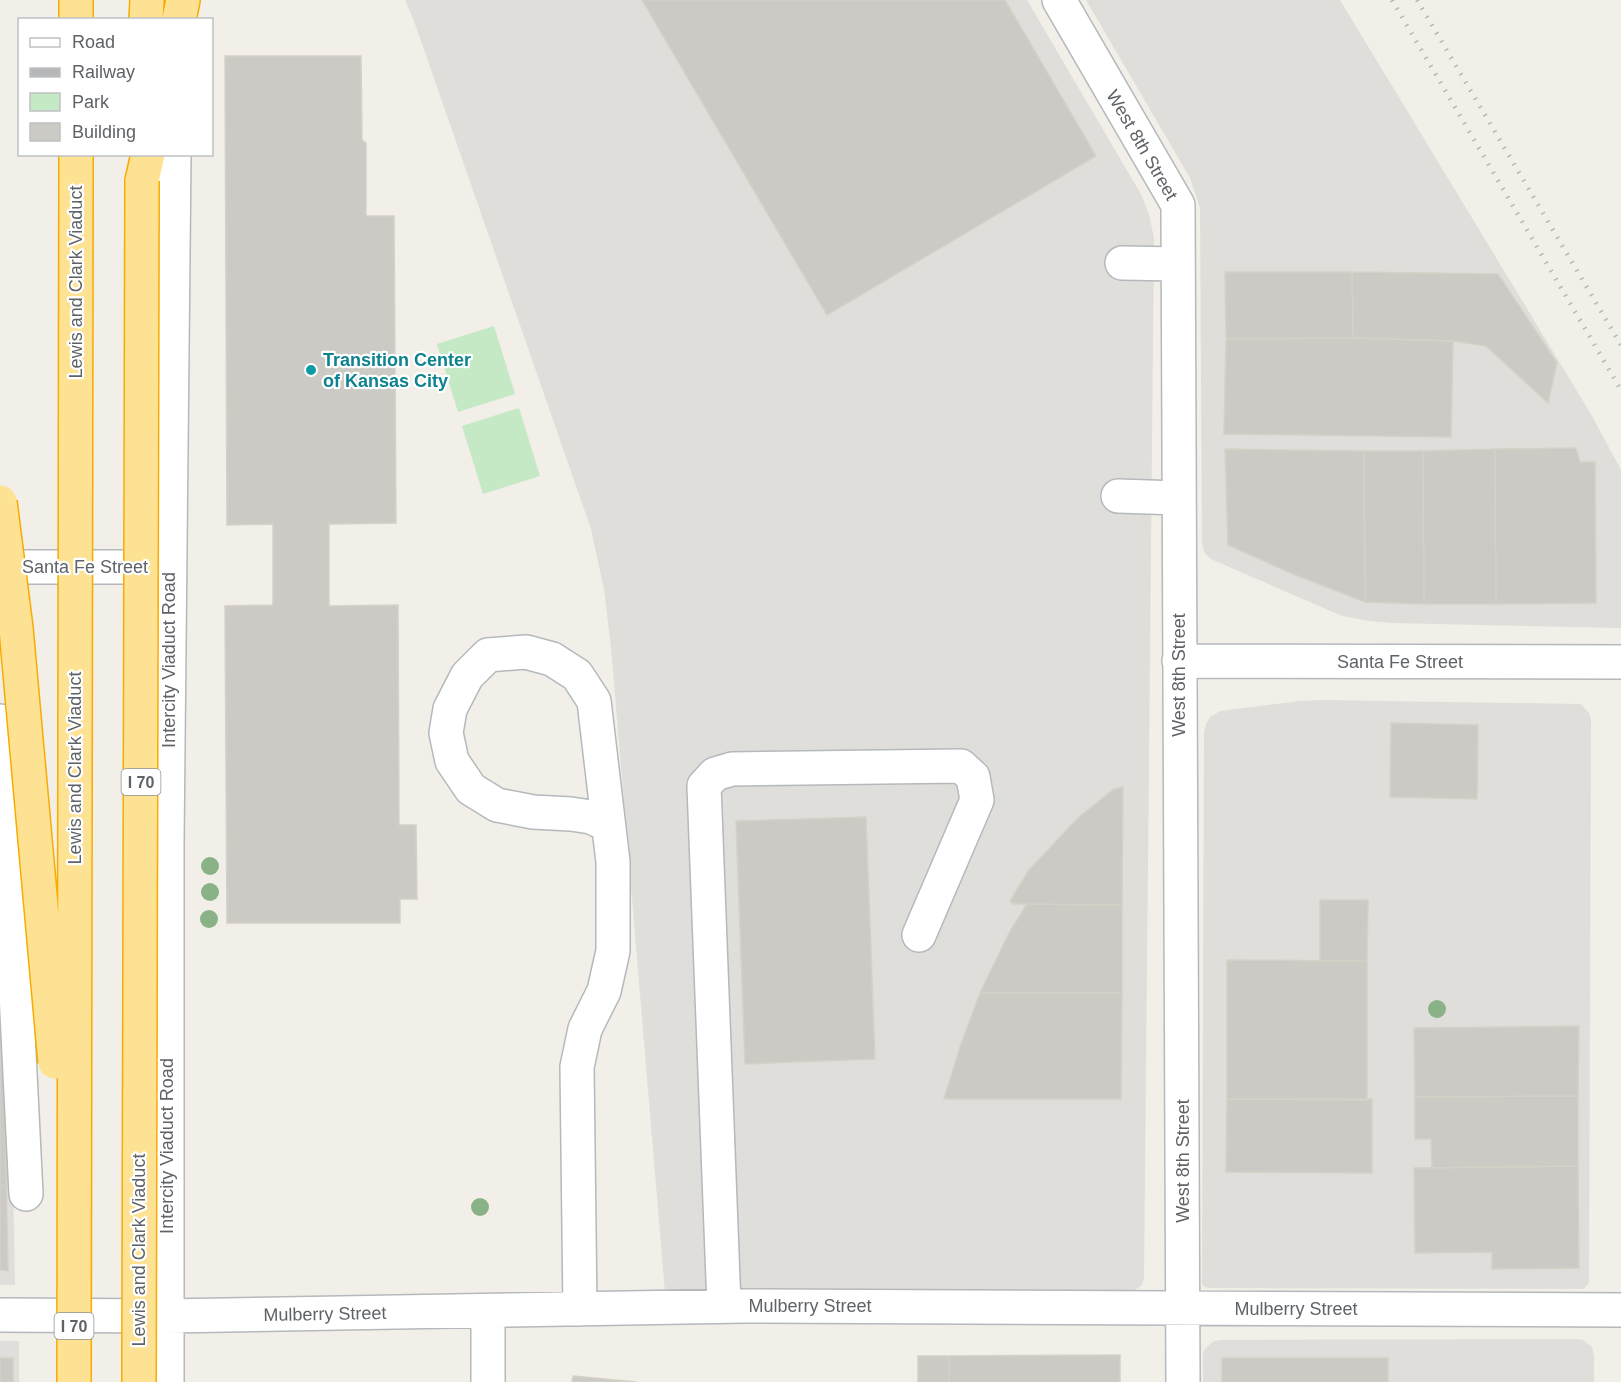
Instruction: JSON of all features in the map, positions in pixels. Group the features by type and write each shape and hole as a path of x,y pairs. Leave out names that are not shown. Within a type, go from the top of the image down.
{"highway":[{"path":"76,0 76,18"},
{"path":"146,18 147,0"},
{"path":"178,18 183,0"},
{"name":"Lewis and Clark Viaduct","path":"74,1382 76,156"},
{"name":"Lewis and Clark Viaduct","path":"139,1382 145,163"},
{"path":"0,502 16,628 74,1270"}],"street":[{"path":"175,0 177,18"},
{"name":"West 8th Street","path":"1059,0 1178,205 1183,1382"},
{"name":"Intercity Viaduct Road","path":"167,1382 167,830 174,156"},
{"path":"1122,263 1178,264"},
{"path":"1118,496 1179,498"},
{"name":"Santa Fe Street","path":"0,567 169,567"},
{"path":"580,1309 577,1067 585,1029 604,991 613,951 613,862 594,701 576,675 552,659 526,652 488,655 467,676 450,709 446,733 452,761 471,789 497,805 533,812 591,817 608,825"},
{"name":"Santa Fe Street","path":"1179,661 1621,662"},
{"path":"0,721 26,1194"},
{"path":"724,1306 704,786 715,774 732,769 961,766 973,777 977,800 919,935"},
{"name":"Mulberry Street","path":"0,1315 167,1316 724,1306 1621,1310"},
{"path":"488,1311 488,1382"}],"shaded area":[{"path":"405,0 1027,0 1142,196 1154,239 1144,1278 1142,1285 1135,1290 1126,1292 665,1293 611,647 604,589 591,529"},
{"path":"1086,0 1340,0 1592,416 1621,470 1621,628 1369,621 1342,616 1211,559 1205,554 1202,543 1200,208 1190,178"},
{"path":"1322,700 1581,704 1589,713 1591,720 1589,1283 1584,1289 1210,1288 1204,1287 1202,1283 1204,732 1210,717 1220,711"},
{"path":"0,867 10,1006 15,1285 0,1285"},
{"path":"1222,1340 1583,1340 1592,1347 1594,1382 1203,1382 1205,1349 1214,1341"},
{"path":"0,1341 19,1341 19,1382 0,1382"}],"green space":[{"path":"494,326 515,394 458,412 437,344"},
{"path":"519,408 540,476 483,494 462,426"}],"building":[{"path":"642,0 1005,0 1096,156 827,315"},
{"name":"Transition Center of Kansas City","path":"225,56 361,56 362,140 366,143 366,216 394,216 396,523 329,524 329,606 398,605 399,825 416,825 417,899 400,899 400,923 227,923 225,606 273,605 273,524 227,525"},
{"path":"1225,272 1352,272 1353,338 1226,339"},
{"path":"1352,272 1498,274 1557,363 1548,403 1486,346 1453,341 1353,338"},
{"path":"1353,338 1453,341 1451,437 1224,434 1226,339"},
{"path":"1576,448 1580,462 1595,462 1596,603 1496,604 1495,449"},
{"path":"1225,449 1364,451 1365,602 1293,574 1228,545"},
{"path":"1495,449 1496,604 1424,604 1423,451"},
{"path":"1364,451 1423,451 1424,604 1365,602"},
{"path":"1391,723 1478,725 1477,799 1390,797"},
{"path":"1123,787 1122,905 1013,904 1010,901 1029,870 1078,818 1114,789"},
{"path":"866,817 875,1059 745,1064 736,821"},
{"path":"1320,900 1368,900 1367,961 1320,961"},
{"path":"1027,904 1122,905 1122,993 980,993 1010,931"},
{"path":"1227,960 1367,961 1367,1100 1227,1099"},
{"path":"0,982 3,1006 8,1271 0,1270"},
{"path":"980,993 1122,993 1121,1099 944,1099"},
{"path":"1579,1026 1578,1096 1415,1097 1414,1028"},
{"path":"1578,1096 1578,1166 1432,1168 1431,1139 1415,1139 1415,1097"},
{"path":"1227,1099 1372,1099 1372,1173 1226,1172"},
{"path":"1578,1166 1579,1268 1492,1269 1492,1252 1415,1253 1414,1168"},
{"path":"1120,1355 1120,1382 949,1382 949,1356"},
{"path":"918,1356 949,1356 949,1382 918,1382"},
{"path":"0,1358 13,1358 13,1382 0,1382"},
{"path":"1222,1358 1388,1358 1388,1382 1222,1382"},
{"path":"573,1376 636,1382 572,1382"}],"railway":[{"path":"1392,0 1621,390"},
{"path":"1417,0 1621,345"}],"place":[{"name":"Transition Center of Kansas City","path":"311,370"}]}
